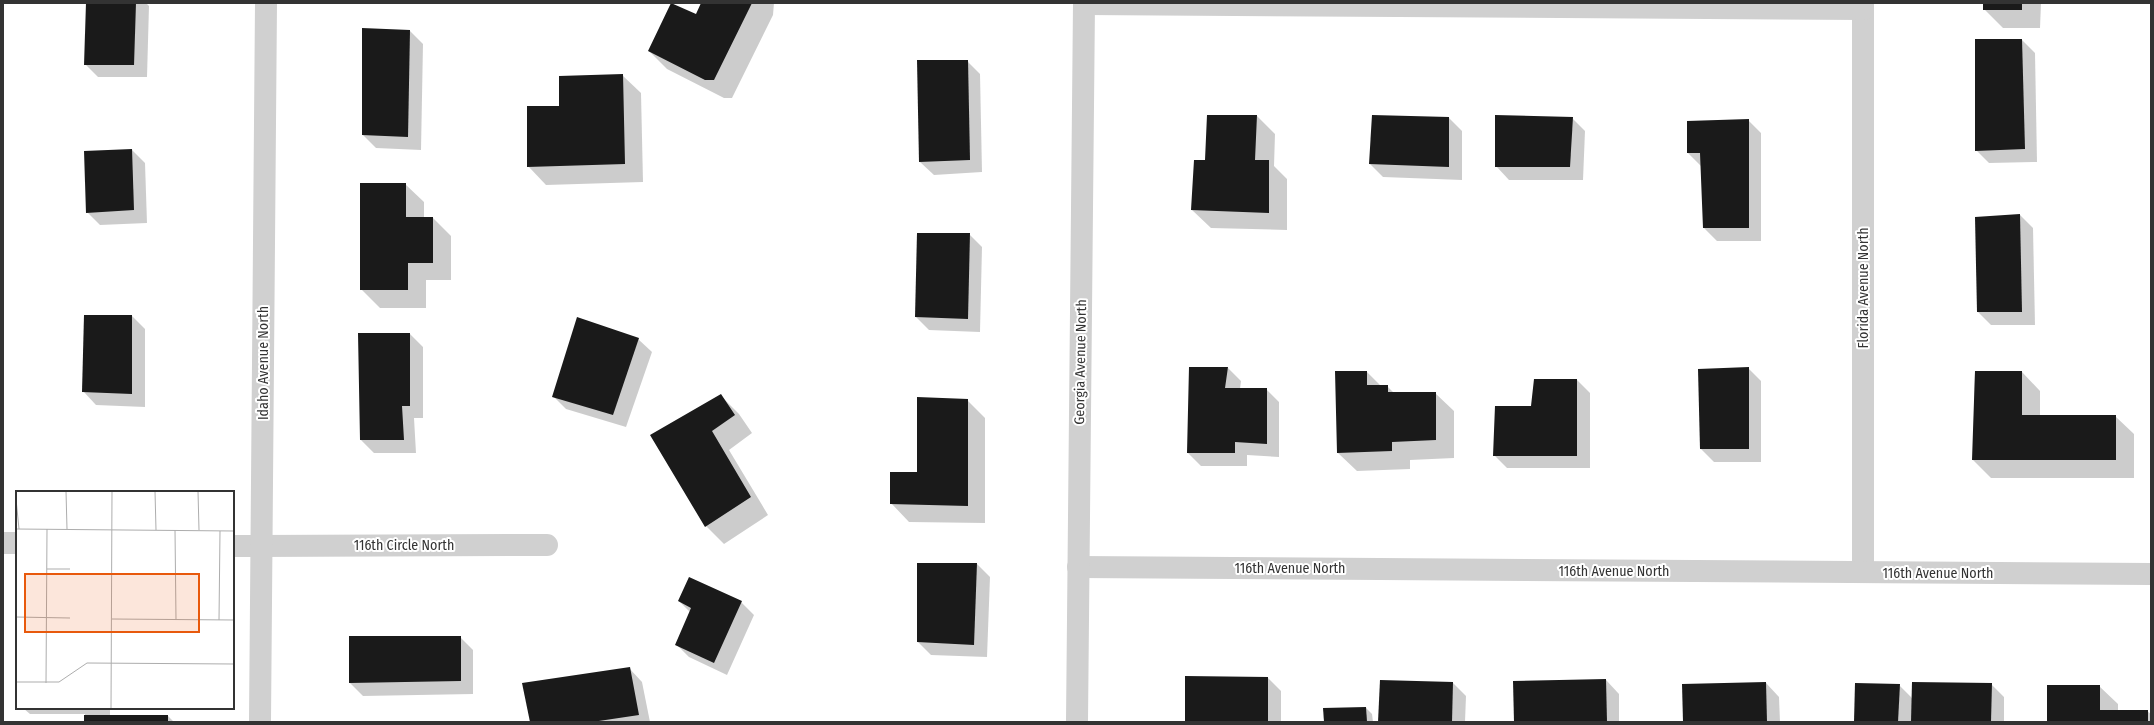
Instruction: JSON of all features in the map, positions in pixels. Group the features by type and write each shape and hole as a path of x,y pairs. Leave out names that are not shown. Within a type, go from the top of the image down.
{"street":[{"name":"Idaho Avenue North","path":"260,722 266,3"},
{"path":"1084,3 1863,6"},
{"name":"Georgia Avenue North","path":"1077,722 1084,3"},
{"name":"Florida Avenue North","path":"1863,6 1863,572"},
{"path":"3,543 16,543"},
{"name":"116th Circle North","path":"262,546 547,545"},
{"path":"234,546 262,546"},
{"name":"116th Avenue North","path":"1078,567 2151,574"}],"building":[{"path":"86,3 136,3 134,65 84,65"},
{"path":"671,3 696,14 701,3 752,3 714,80 705,80 648,51"},
{"path":"1983,3 2022,3 2022,10 1983,10"},
{"path":"362,28 410,30 408,137 362,135"},
{"path":"1975,39 2022,39 2025,149 1975,151"},
{"path":"917,60 968,60 970,160 919,162"},
{"path":"623,74 625,164 527,167 527,106 559,106 559,76"},
{"path":"1207,115 1257,115 1255,160 1269,160 1269,213 1191,210 1194,160 1205,160"},
{"path":"1372,115 1449,117 1449,167 1369,164"},
{"path":"1495,115 1573,117 1570,167 1495,167"},
{"path":"1749,119 1749,228 1703,228 1700,153 1687,153 1687,121"},
{"path":"132,149 134,210 86,213 84,151"},
{"path":"360,183 406,183 406,217 433,217 433,263 408,263 408,290 360,290"},
{"path":"2020,214 2022,312 1977,312 1975,217"},
{"path":"917,233 970,233 968,319 915,317"},
{"path":"84,315 132,315 132,394 82,392"},
{"path":"577,317 639,338 613,415 552,397"},
{"path":"358,333 410,333 410,406 402,406 404,440 360,440"},
{"path":"1189,367 1228,367 1225,388 1267,388 1267,444 1235,442 1235,453 1187,453"},
{"path":"1749,367 1749,449 1700,449 1698,369"},
{"path":"1335,371 1367,371 1367,385 1388,385 1388,392 1436,392 1436,440 1392,442 1392,451 1337,453"},
{"path":"1975,371 2022,371 2022,415 2116,415 2116,460 1972,460"},
{"path":"1534,379 1577,379 1577,456 1493,456 1495,406 1531,406"},
{"path":"721,394 735,415 712,431 751,497 705,527 650,435"},
{"path":"917,397 968,399 968,506 890,504 890,472 917,472"},
{"path":"917,563 977,563 974,645 917,642"},
{"path":"689,577 742,601 714,663 675,645 691,608 678,601"},
{"path":"349,636 461,636 461,681 349,683"},
{"path":"630,667 639,715 592,722 530,722 522,683"},
{"path":"1185,676 1268,677 1268,722 1185,722"},
{"path":"1606,679 1607,722 1514,722 1513,681"},
{"path":"1380,680 1453,682 1452,722 1378,722"},
{"path":"1766,682 1767,722 1683,722 1682,684"},
{"path":"1912,682 1992,683 1991,722 1911,722"},
{"path":"1855,683 1900,684 1898,722 1854,722"},
{"path":"2047,685 2100,685 2100,710 2148,710 2148,722 2047,722"},
{"path":"1366,707 1367,722 1324,722 1323,708"},
{"path":"84,715 168,715 168,722 84,722"}]}
